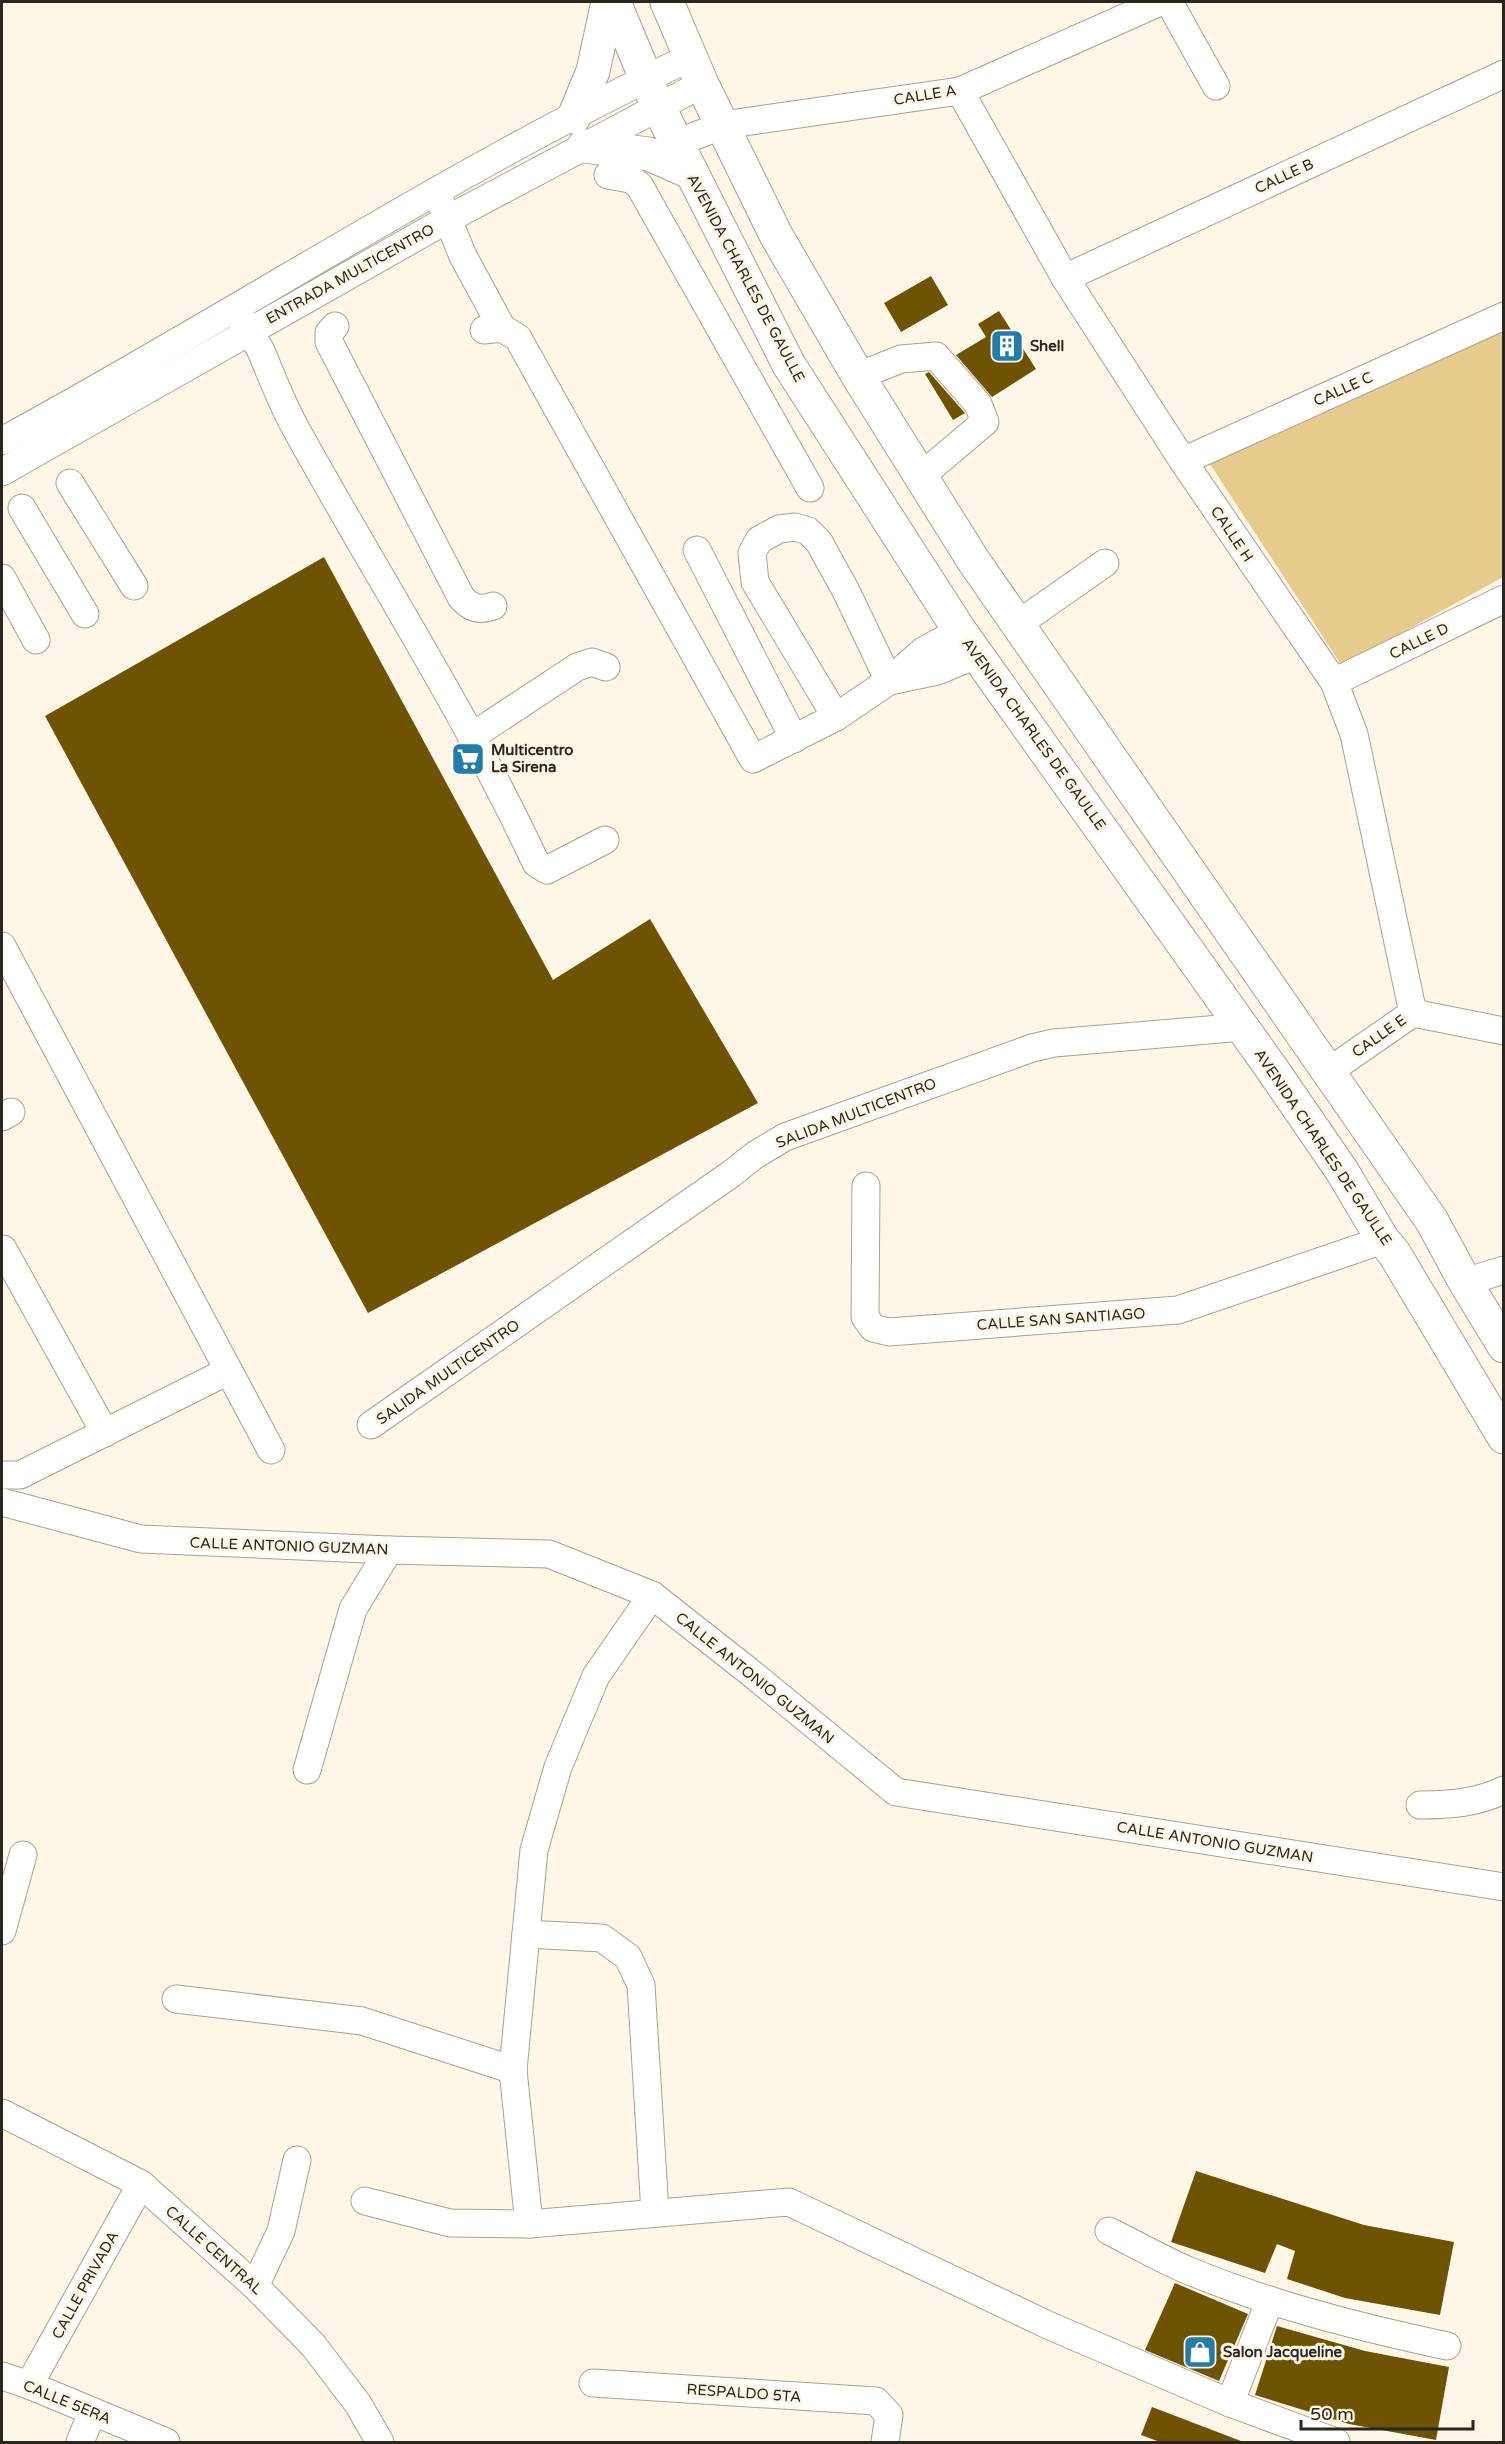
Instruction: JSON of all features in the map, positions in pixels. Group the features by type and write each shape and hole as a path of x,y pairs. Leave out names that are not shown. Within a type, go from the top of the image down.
{"main road":[{"path":"608,2 579,132 649,154 692,173"},
{"name":"AVENIDA CHARLES DE GAULLE","path":"614,2 652,92 789,365 968,643 1212,983 1342,1171 1383,1240 1394,1252 1503,1437"},
{"path":"667,2 696,71 776,235 858,376 973,560 1432,1221 1464,1282 1503,1346"},
{"path":"1212,983 1227,982 1239,989 1256,1014 1265,1022 1276,1020 1280,1011 1278,999"},
{"path":"1272,1069 1270,1055 1272,1044 1279,1040 1286,1040 1329,1071"}],"street":[{"name":"CALLE A","path":"677,143 723,125 960,91 1160,2"},
{"path":"1169,2 1216,86"},
{"name":"ENTRADA MULTICENTRO","path":"2,472 448,219 579,132 696,71"},
{"name":"CALLE B","path":"1065,278 1503,74"},
{"name":"CALLE H","path":"960,91 1065,278 1183,461 1334,682 1354,734 1413,1013"},
{"name":"ENTRADA MULTICENTRO","path":"2,441 436,192 579,132"},
{"path":"608,175 619,176 639,185 810,488"},
{"path":"436,192 493,329 518,338 753,759 836,717 889,681 923,651 968,643"},
{"path":"235,308 260,349 271,379 295,428 471,737 536,863 547,870 605,840"},
{"name":"CALLE C","path":"1183,461 1503,316"},
{"path":"334,326 329,333 329,342 461,597 472,607 486,609 493,606"},
{"path":"858,376 901,358 936,356 978,404 986,422 921,476"},
{"path":"70,483 134,586"},
{"path":"22,508 85,614"},
{"path":"836,717 755,582 752,554 759,540 779,529 795,527 808,531 819,542 846,591 889,681"},
{"path":"697,550 794,739"},
{"path":"1018,624 1105,563"},
{"path":"2,578 36,640"},
{"name":"CALLE D","path":"1334,682 1503,599"},
{"path":"471,737 577,667 592,662 606,667"},
{"path":"2,946 271,1450"},
{"name":"CALLE E","path":"1329,1071 1413,1013 1503,1031"},
{"name":"SALIDA MULTICENTRO","path":"371,1425 731,1174 754,1155 785,1137 1032,1048 1054,1043 1243,1027"},
{"name":"CALLE SAN SANTIAGO","path":"866,1186 865,1317 873,1328 889,1332 1178,1310 1383,1240"},
{"path":"3,1249 105,1433"},
{"path":"1464,1282 1503,1270"},
{"path":"2,1475 20,1475 228,1371"},
{"name":"CALLE ANTONIO GUZMAN","path":"2,1502 141,1539 388,1550 549,1554 652,1595 896,1792 1503,1887"},
{"path":"307,1770 353,1609 388,1550"},
{"path":"529,2224 513,2070 534,1850 558,1767 596,1676 652,1595"},
{"path":"1420,1805 1458,1805 1485,1799 1503,1790"},
{"path":"2,1931 23,1855"},
{"path":"526,1934 602,1938 628,1957 641,1985 655,2212"},
{"path":"176,1999 362,2021 513,2070"},
{"name":"CALLE CENTRAL","path":"2,2113 141,2184 255,2286 313,2345 358,2404 380,2442"},
{"path":"255,2286 281,2231 297,2160"},
{"name":"CALLE PRIVADA","path":"29,2385 141,2184"},
{"path":"365,2201 450,2223 529,2224 789,2202 1050,2326 1230,2403 1336,2442"},
{"path":"1109,2231 1186,2270 1270,2301 1356,2326 1447,2346"},
{"path":"1230,2403 1270,2301"},
{"name":"CALLE 5ERA","path":"2,2376 166,2442"},
{"name":"RESPALDO 5TA","path":"593,2383 876,2401 889,2415 885,2442"},
{"path":"80,2442 92,2413"}],"shaded area":[{"path":"1503,326 1503,577 1342,666 1210,464"}],"building":[{"path":"931,276 948,305 901,332 884,303"},
{"path":"999,311 1036,369 992,397 956,355 986,337 978,324"},
{"path":"929,372 965,413 953,420 925,374"},
{"path":"324,557 553,980 650,919 758,1103 368,1313 45,716"},
{"path":"1196,2171 1364,2225 1454,2242 1440,2315 1345,2298 1287,2279 1295,2251 1277,2244 1265,2273 1171,2242"},
{"path":"1175,2283 1248,2314 1219,2381 1145,2350"},
{"path":"1277,2326 1365,2351 1449,2367 1436,2440 1349,2424 1255,2395"},
{"path":"1152,2407 1241,2442 1160,2442 1141,2435"}],"place":[{"name":"Shell","path":"1007,346"},
{"name":"Multicentro La Sirena","path":"468,759"},
{"name":"Salon Jacqueline","path":"1200,2352"}]}
